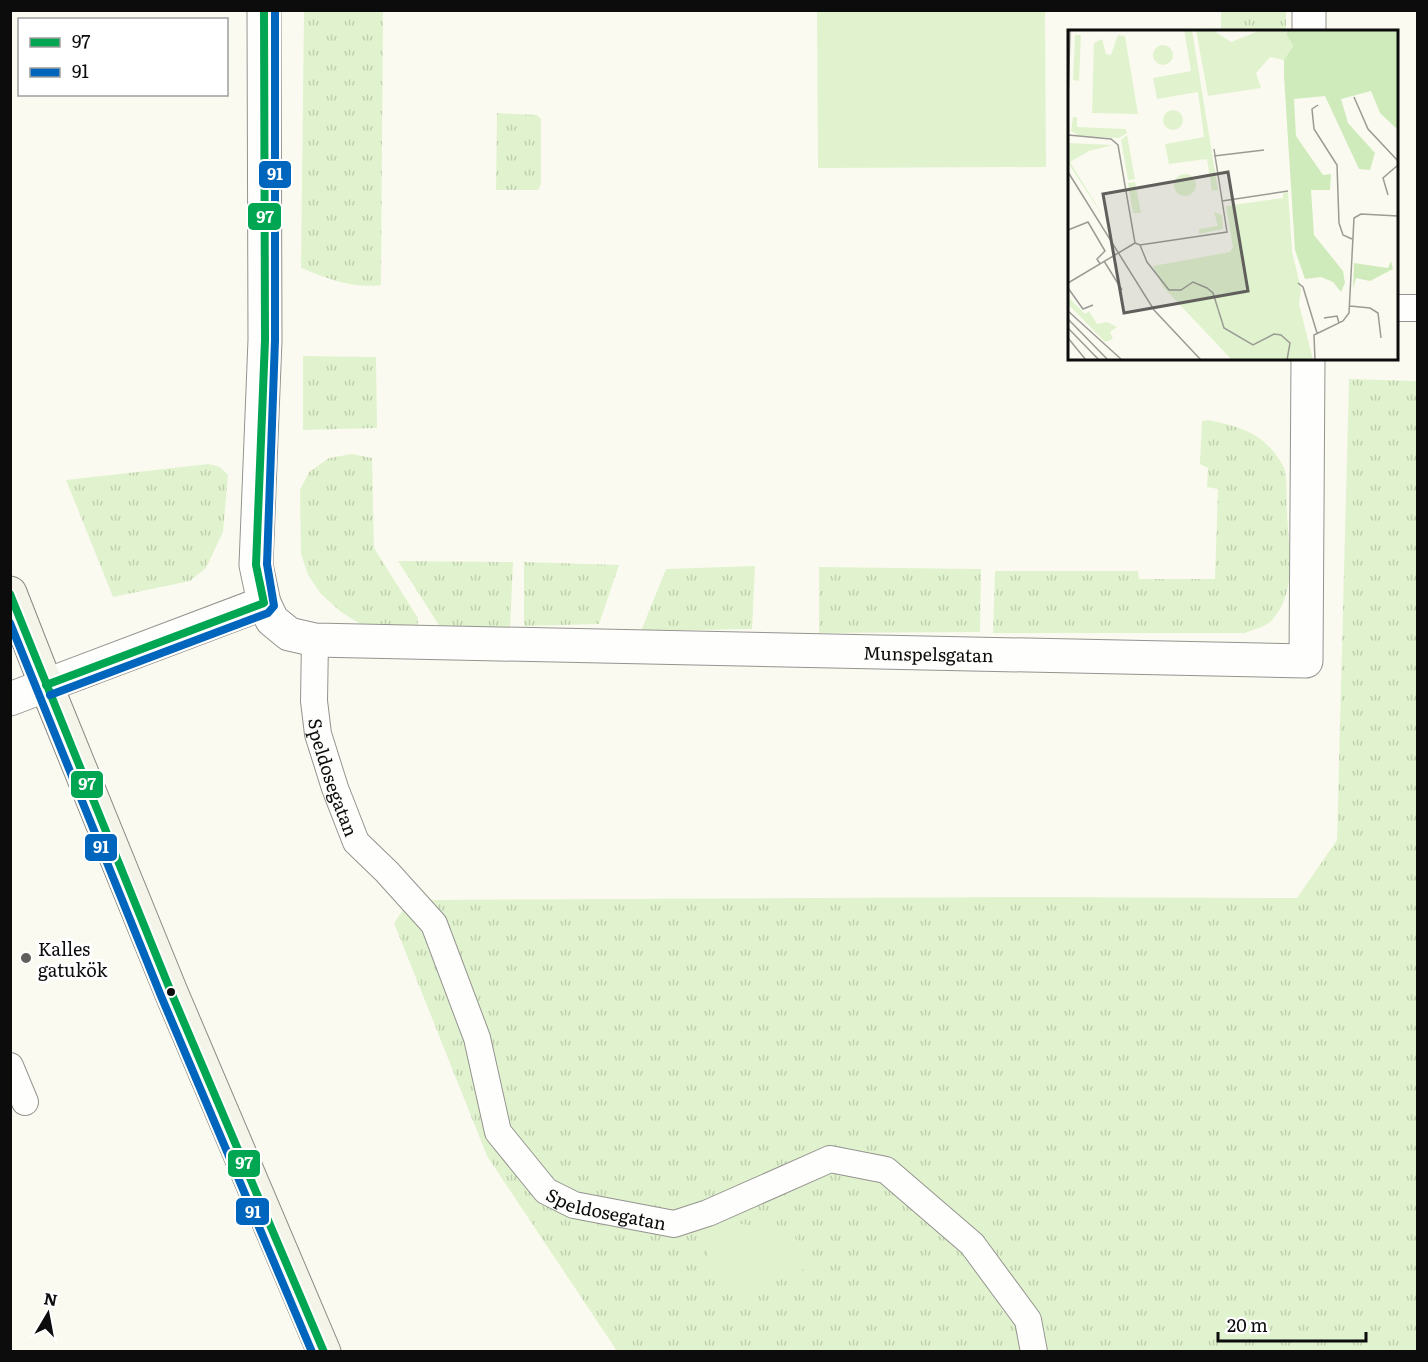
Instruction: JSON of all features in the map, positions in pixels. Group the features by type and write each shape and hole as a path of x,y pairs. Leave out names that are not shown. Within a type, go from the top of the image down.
{"street":[{"path":"10,699 264,603 256,566 265,340 264,10"},
{"path":"1309,10 1309,30"},
{"name":"Munspelsgatan","path":"264,603 272,620 289,634 315,640 1306,661 1308,360"},
{"path":"10,593 171,992 324,1352"}],"lane":[{"path":"1398,308 1418,308"},
{"name":"Speldosegatan","path":"315,640 314,701 318,734 335,788 356,842 434,924 477,1038 498,1132 546,1191 574,1205 674,1224 708,1213 830,1159 886,1170 972,1244 1028,1320 1034,1352"},
{"path":"10,1066 25,1102"}],"green space":[{"path":"304,11 383,11 381,285 350,284 301,268"},
{"path":"817,11 1045,11 1046,167 818,168"},
{"path":"1221,11 1286,11 1286,30 1221,30"},
{"path":"497,113 537,115 541,119 541,184 538,190 496,190"},
{"path":"303,356 376,357 377,428 303,430"},
{"path":"1349,379 1417,381 1417,1351 617,1351 487,1156 394,923 410,900 1297,898 1337,840"},
{"path":"1208,420 1251,433 1268,446 1285,470 1290,569 1285,598 1279,611 1270,622 1245,633 993,633 995,571 1138,571 1139,579 1215,579 1218,489 1207,487 1208,468 1200,464 1202,421"},
{"path":"352,454 372,458 374,548 418,618 417,631 362,625 341,612 321,594 308,575 301,554 300,490 309,472 329,458"},
{"path":"208,464 220,467 228,475 223,532 206,568 190,581 113,597 66,480"},
{"path":"398,561 513,562 510,629 442,630"},
{"path":"524,562 619,565 599,624 524,626"},
{"path":"755,566 752,629 641,631 666,569"},
{"path":"819,567 981,569 980,632 819,633"},
{"path":"741,1224 754,1226 763,1231 779,1248 791,1224 796,1240 806,1242 811,1253 807,1268 785,1277 779,1273 762,1292 745,1298 728,1293 715,1282 708,1266 708,1249 719,1234"}],"transit line":[{"name":"97","path":"46,685 264,603 256,565 265,340 264,10"},
{"name":"91","path":"50,695 268,613 274,606 267,564 275,340 275,10"},
{"name":"97","path":"10,594 171,992 324,1352"},
{"name":"91","path":"10,623 161,996 312,1352"}],"place":[{"name":"Kalles gatukök","path":"26,958"}]}
